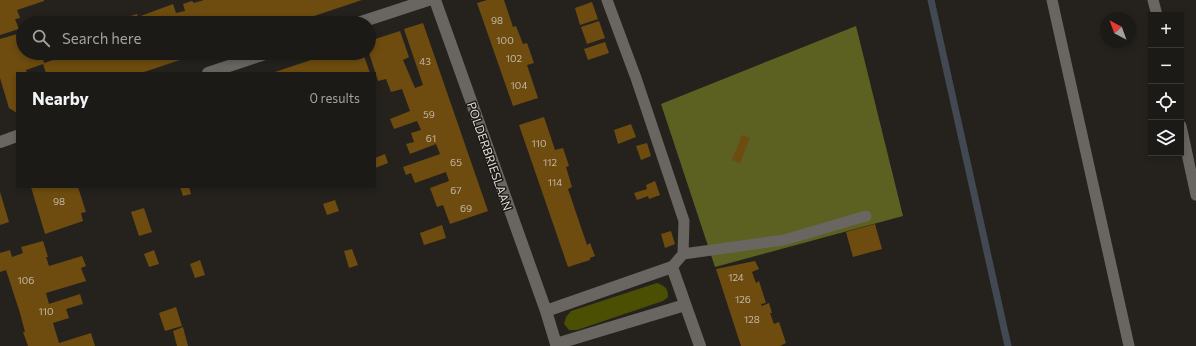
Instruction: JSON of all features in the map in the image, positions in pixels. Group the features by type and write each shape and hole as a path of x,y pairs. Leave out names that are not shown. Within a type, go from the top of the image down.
{"street":[{"path":"376,17 428,0"},
{"name":"POLDERBRIESLAAN","path":"435,0 546,311 556,344 685,305"},
{"path":"211,72 247,60"},
{"path":"1,138 16,136"},
{"path":"546,311 672,267 700,346"}],"lane":[{"path":"607,0 636,78 684,221 683,254 672,267"},
{"path":"1052,0 1129,346"},
{"path":"1153,0 1155,12"},
{"path":"1184,140 1196,195"},
{"path":"683,254 784,240 866,216"}],"shaded area":[{"path":"657,283 667,289 668,297 663,301 577,330 569,330 564,324 566,317 571,311"}],"green space":[{"path":"856,26 903,216 715,267 661,104"}],"building":[{"path":"0,0 44,0 17,10 19,16 16,16 15,19 16,30 0,35"},
{"path":"204,0 362,0 314,16 141,16 173,4 176,13 185,11 183,4 192,1 194,3"},
{"path":"487,0 504,0 513,27 516,26 523,44 527,43 534,63 527,65 538,98 513,106 477,3"},
{"path":"592,2 598,19 580,25 575,8"},
{"path":"599,21 605,38 587,44 581,27"},
{"path":"423,23 488,211 450,224 443,205 437,207 430,188 449,181 446,172 415,183 411,173 406,175 403,167 440,154 436,144 410,154 406,144 414,142 411,133 421,130 417,121 394,129 390,119 410,111 402,89 391,92 386,79 378,81 371,60 376,60 376,39 400,31 409,57 403,60 415,88 423,85 404,29"},
{"path":"16,34 16,60 44,60 44,63 53,60 180,60 144,72 46,72 43,64 26,70 27,72 16,72 16,112 9,108 0,78 0,39"},
{"path":"605,42 609,53 588,60 584,49"},
{"path":"311,60 365,60 370,72 275,72"},
{"path":"544,117 555,150 563,148 569,166 566,167 572,187 568,189 587,245 590,243 595,256 590,258 590,260 568,267 519,125"},
{"path":"631,124 636,137 618,144 614,130"},
{"path":"742,135 750,138 740,163 732,160"},
{"path":"647,143 651,156 641,160 636,146"},
{"path":"385,154 388,163 376,168 376,158"},
{"path":"655,181 660,195 649,199 648,196 637,200 634,193 647,189 646,185"},
{"path":"31,188 78,188 86,212 81,213 83,221 45,234"},
{"path":"180,188 189,188 191,194 183,196"},
{"path":"0,192 9,222 0,225"},
{"path":"335,200 339,211 327,215 323,204"},
{"path":"144,208 152,232 139,236 131,212"},
{"path":"875,224 882,249 853,257 846,232"},
{"path":"442,225 446,238 424,245 420,233"},
{"path":"671,231 675,244 665,248 661,234"},
{"path":"43,241 49,266 82,256 86,266 81,268 86,281 46,293 49,304 80,294 83,304 66,309 69,318 53,323 59,343 91,333 95,346 28,346 23,332 25,332 20,313 6,270 0,272 0,253 10,250 12,257 23,253 21,247"},
{"path":"352,249 358,265 349,268 344,251"},
{"path":"154,250 159,264 149,267 144,254"},
{"path":"200,260 205,275 195,278 190,264"},
{"path":"755,261 759,269 752,272 756,283 759,281 766,303 761,304 762,306 769,303 772,313 770,313 774,324 779,322 786,343 780,346 741,346 716,269"},
{"path":"176,307 182,326 165,331 159,313"},
{"path":"183,327 188,346 177,346 173,331"}],"waterway":[{"path":"931,0 1008,346"}]}
